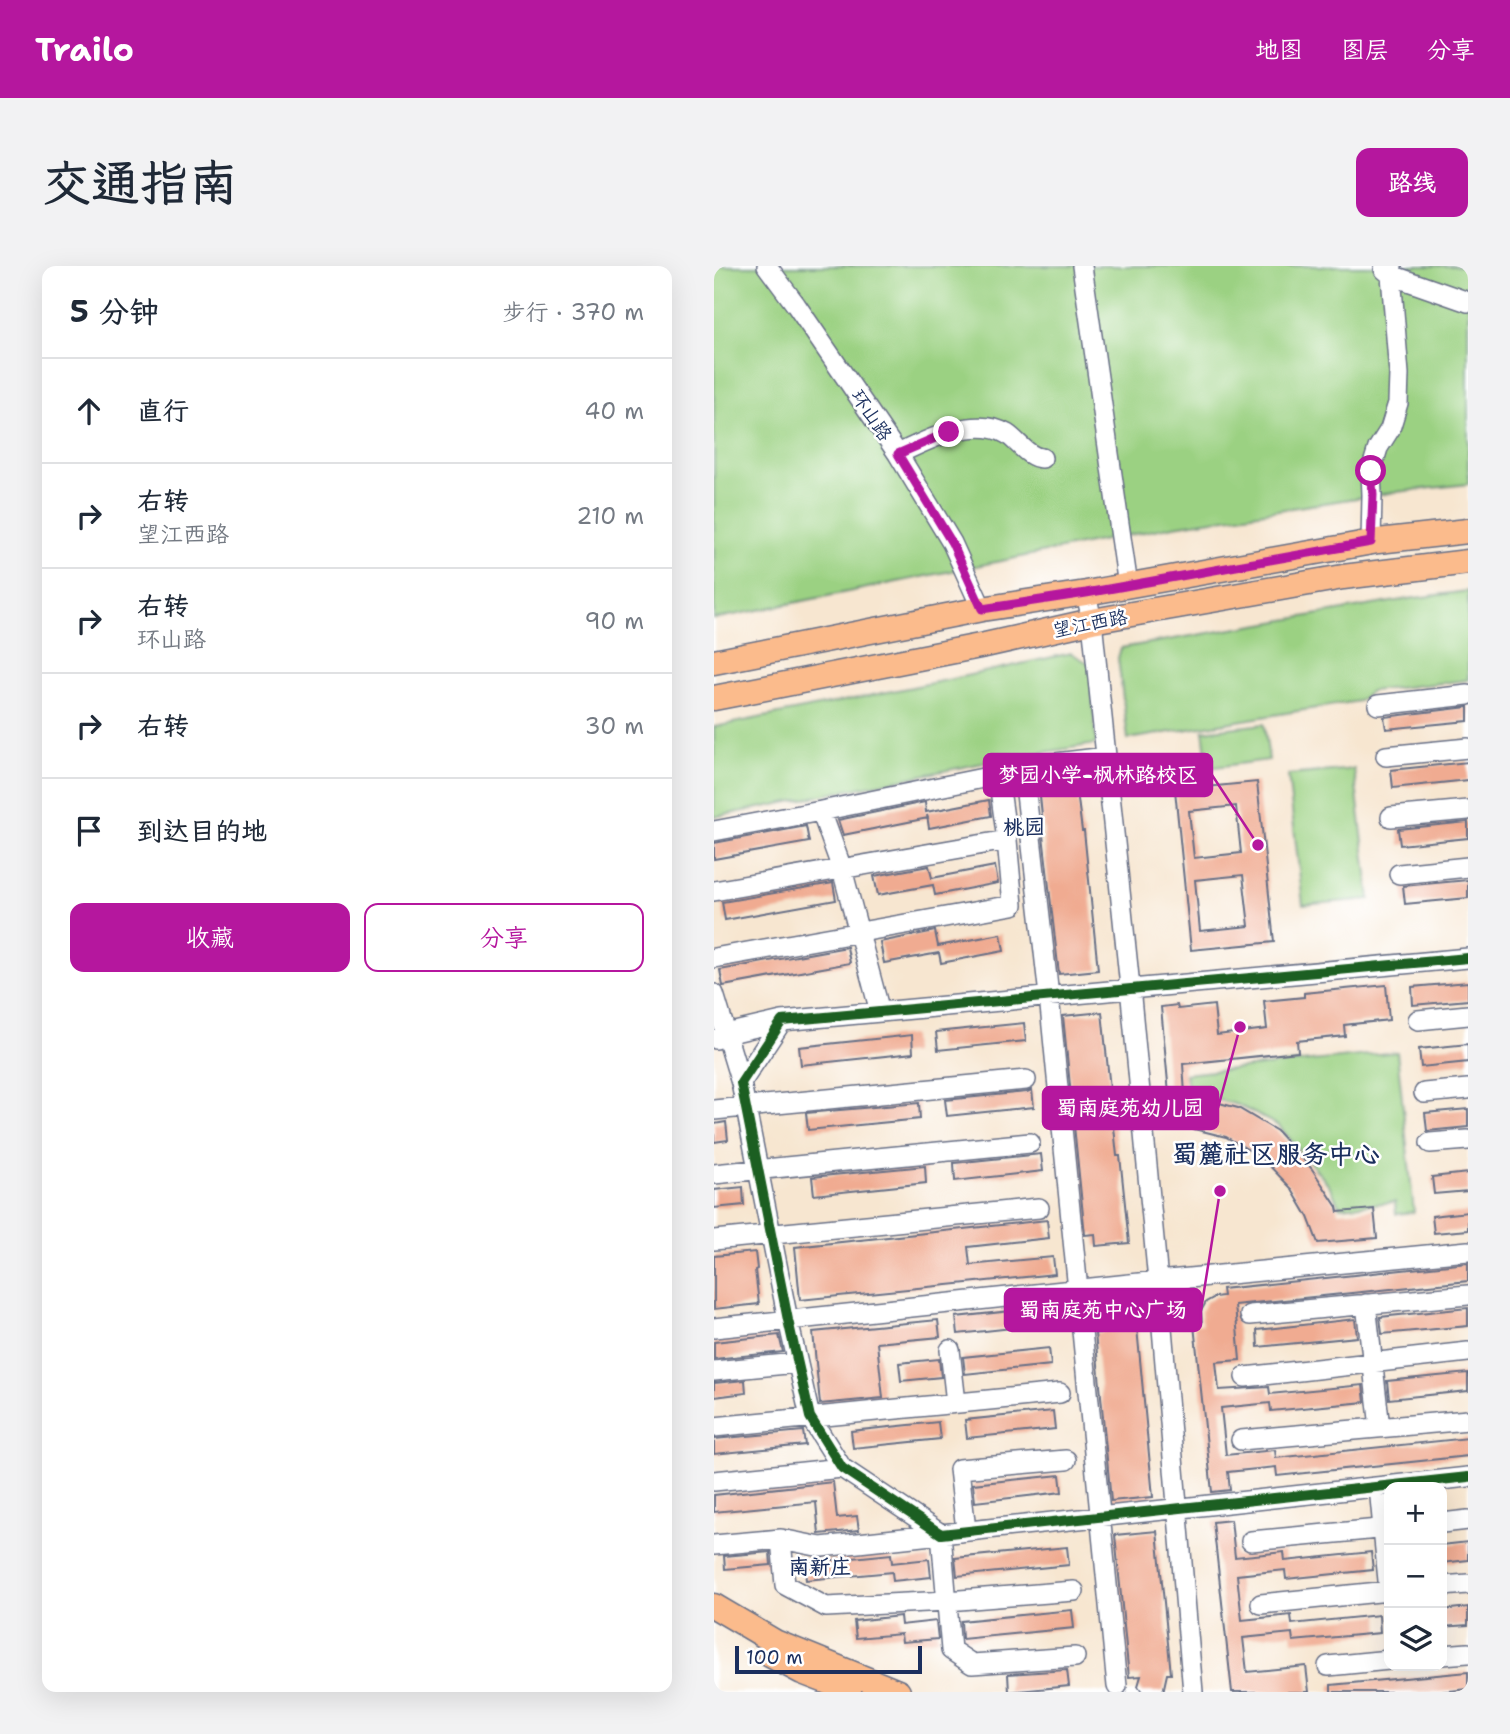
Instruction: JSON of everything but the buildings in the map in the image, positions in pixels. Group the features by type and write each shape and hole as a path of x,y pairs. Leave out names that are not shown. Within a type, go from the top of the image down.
{"main road":[{"name":"望江西路","path":"714,662 982,609 1128,586 1371,542 1468,531"},
{"name":"望江西路","path":"714,698 985,645 1092,621 1343,577 1468,562"},
{"path":"714,1606 842,1685"},
{"path":"714,1625 802,1672 842,1685 898,1692"}],"street":[{"name":"环山路","path":"767,266 898,454 952,543 982,609"},
{"path":"1082,266 1128,586"},
{"path":"1371,542 1371,471 1378,448 1390,429 1398,402 1399,374 1388,269 1468,302"},
{"path":"898,454 949,432 983,427 1005,433 1035,458 1042,458"},
{"path":"1086,593 1092,621 1130,989 1193,1692"},
{"path":"1378,705 1468,695"},
{"path":"1386,756 1468,748"},
{"path":"1106,757 1023,766 1049,996 1117,1686"},
{"path":"714,831 998,775 1013,905 714,958"},
{"path":"1391,817 1468,810"},
{"path":"821,811 842,869 880,1012"},
{"path":"714,891 1007,840"},
{"path":"1399,874 1468,867"},
{"path":"720,1037 782,1021 1468,958"},
{"path":"714,994 720,1037 741,1083 810,1417 842,1468 941,1534"},
{"path":"1418,1020 1468,1015"},
{"path":"741,1083 782,1021"},
{"path":"714,1110 1026,1080"},
{"path":"1424,1093 1468,1089"},
{"path":"1430,1143 1468,1140"},
{"path":"714,1174 1030,1143"},
{"path":"714,1240 1039,1208"},
{"path":"714,1328 1468,1251"},
{"path":"1250,1315 1468,1294"},
{"path":"1366,1304 1380,1428"},
{"path":"950,1350 956,1403"},
{"path":"1245,1377 1468,1352"},
{"path":"714,1371 797,1363"},
{"path":"714,1427 1060,1393"},
{"path":"1241,1440 1468,1420"},
{"path":"966,1530 960,1469 1066,1460"},
{"path":"714,1481 842,1468"},
{"path":"714,1545 781,1539 821,1547 1468,1477"},
{"path":"1379,1487 1384,1516"},
{"path":"1447,1522 1468,1520"},
{"path":"1251,1541 1384,1528"},
{"path":"941,1534 951,1650 972,1664 1075,1657"},
{"path":"781,1539 785,1585 827,1606 947,1601 1074,1591"},
{"path":"1447,1586 1468,1584"},
{"path":"1261,1604 1384,1592"},
{"path":"1447,1655 1468,1653"},
{"path":"1328,1666 1384,1660"}],"green space":[{"path":"714,266 1468,266 1468,484 1396,492 1174,526 714,619"},
{"path":"1468,591 1468,680 1371,691 1359,701 1128,739 1118,658 1121,648"},
{"path":"1071,653 1090,664 1096,744 1008,758 714,817 714,727"},
{"path":"1264,724 1269,760 1208,768 1203,731"},
{"path":"1354,769 1370,899 1303,905 1288,775"},
{"path":"1397,1052 1414,1212 1396,1214 1395,1202 1340,1207 1329,1185 1279,1126 1238,1105 1188,1092 1185,1074"}],"cycle path":[{"path":"1468,958 782,1021 741,1083 810,1417 842,1468 941,1534 1468,1477"}],"place":[{"name":"梦园小学-枫林路校区","path":"1258,845"},
{"name":"蜀南庭苑幼儿园","path":"1240,1027"},
{"name":"蜀南庭苑中心广场","path":"1220,1191"}],"district":[{"name":"桃园","path":"1024,827"},
{"name":"蜀麓社区服务中心","path":"1276,1154"},
{"name":"南新庄","path":"820,1567"}],"route":[{"path":"949,432 898,454 952,543 982,609 1371,542 1371,471"}]}
